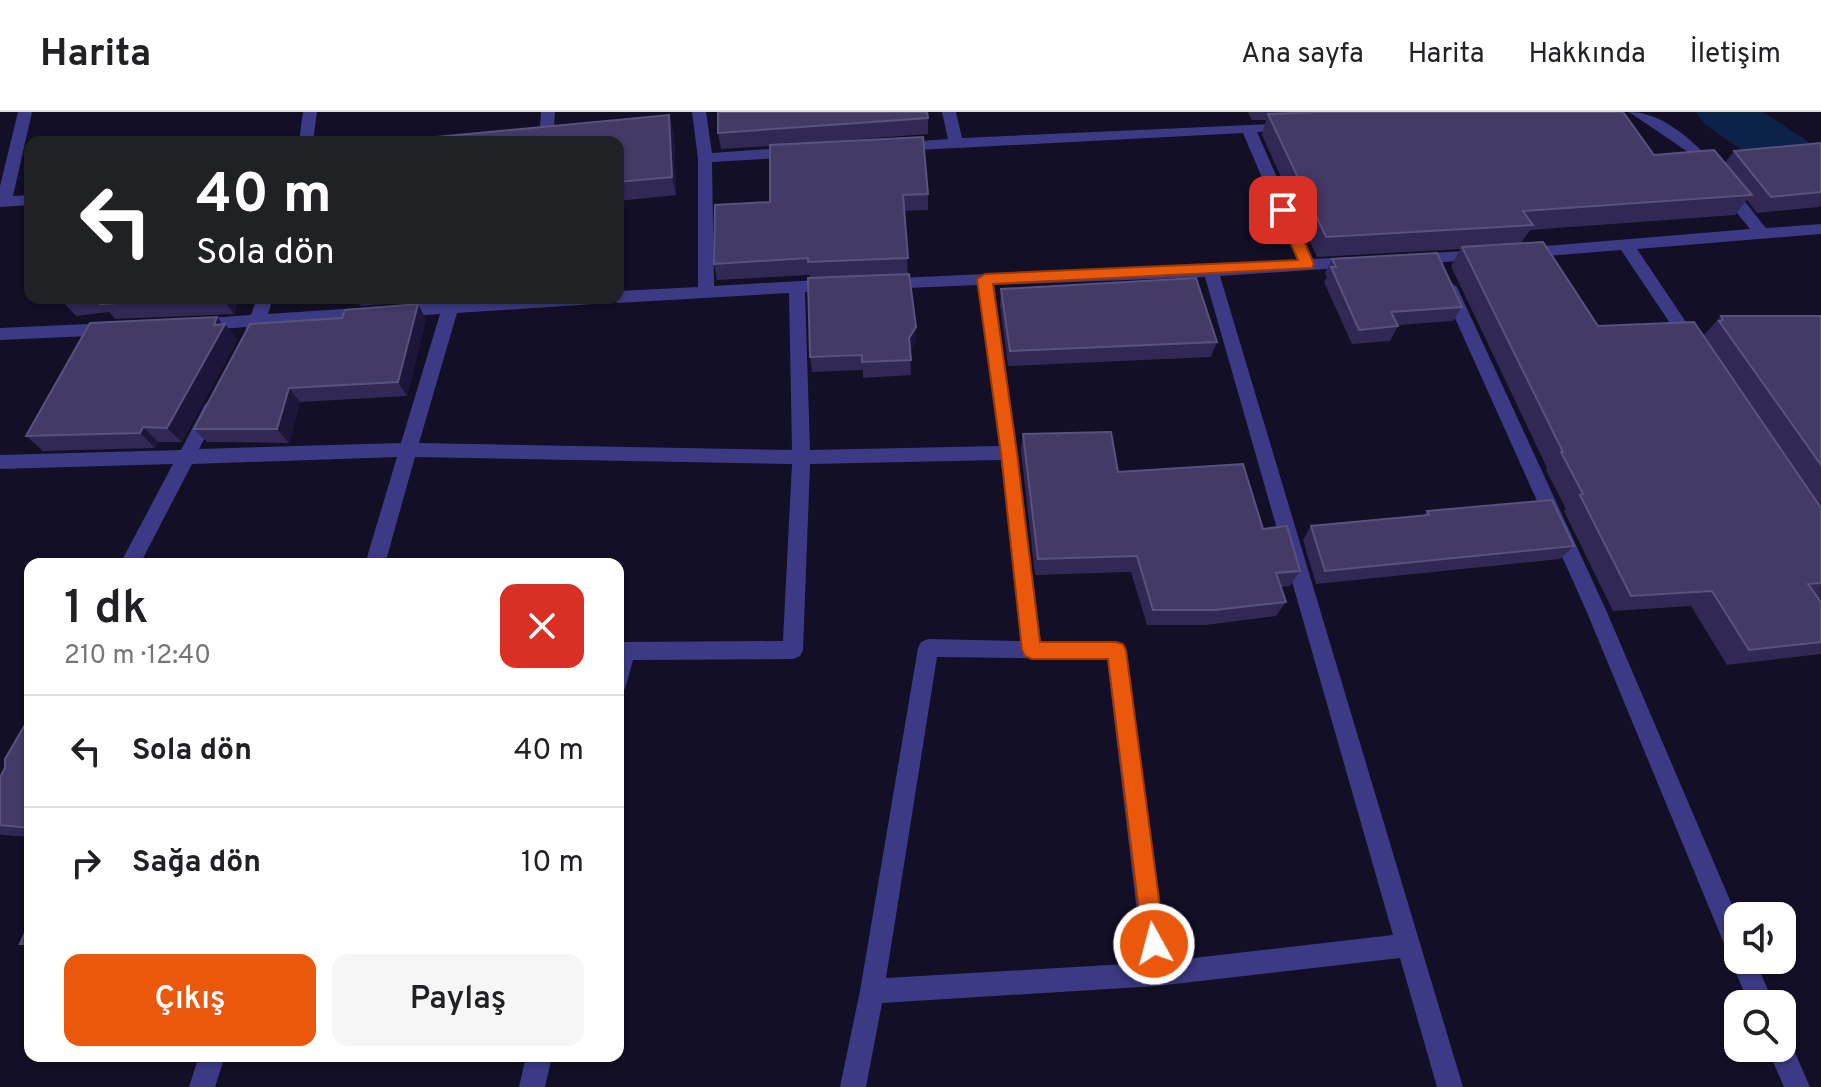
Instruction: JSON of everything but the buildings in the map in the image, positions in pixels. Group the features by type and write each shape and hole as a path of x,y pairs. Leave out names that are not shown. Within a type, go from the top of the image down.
{"street":[{"path":"24,200 2,202 25,112"},
{"path":"307,136 310,112"},
{"path":"546,136 548,112"},
{"path":"699,112 705,158 706,291"},
{"path":"949,112 956,142"},
{"path":"1165,112 1172,132"},
{"path":"1636,112 1693,149 1762,234"},
{"path":"877,147 1307,125"},
{"path":"1248,128 1307,264"},
{"path":"705,158 815,151"},
{"path":"1393,260 1627,247 1821,229"},
{"path":"1627,247 1706,365"},
{"path":"1436,258 1596,610 1724,915"},
{"path":"624,297 797,286 1211,271 1364,261"},
{"path":"1211,271 1450,1087"},
{"path":"985,279 1032,650"},
{"path":"624,651 793,650 801,457 797,286"},
{"path":"244,348 258,322 263,304"},
{"path":"182,325 492,304"},
{"path":"377,558 450,308"},
{"path":"0,334 122,328"},
{"path":"133,558 222,388"},
{"path":"0,462 409,450 801,457 1009,453"},
{"path":"853,1087 872,991 928,648 1116,650 1157,974"},
{"path":"872,991 1157,974 1407,945"},
{"path":"202,1087 210,1062"},
{"path":"532,1087 538,1062"},
{"path":"1786,1062 1797,1087"}],"waterway":[{"path":"1724,112 1821,177"}],"route":[{"path":"1154,944 1116,650 1032,650 985,279 1211,271 1307,264 1283,210"}]}
